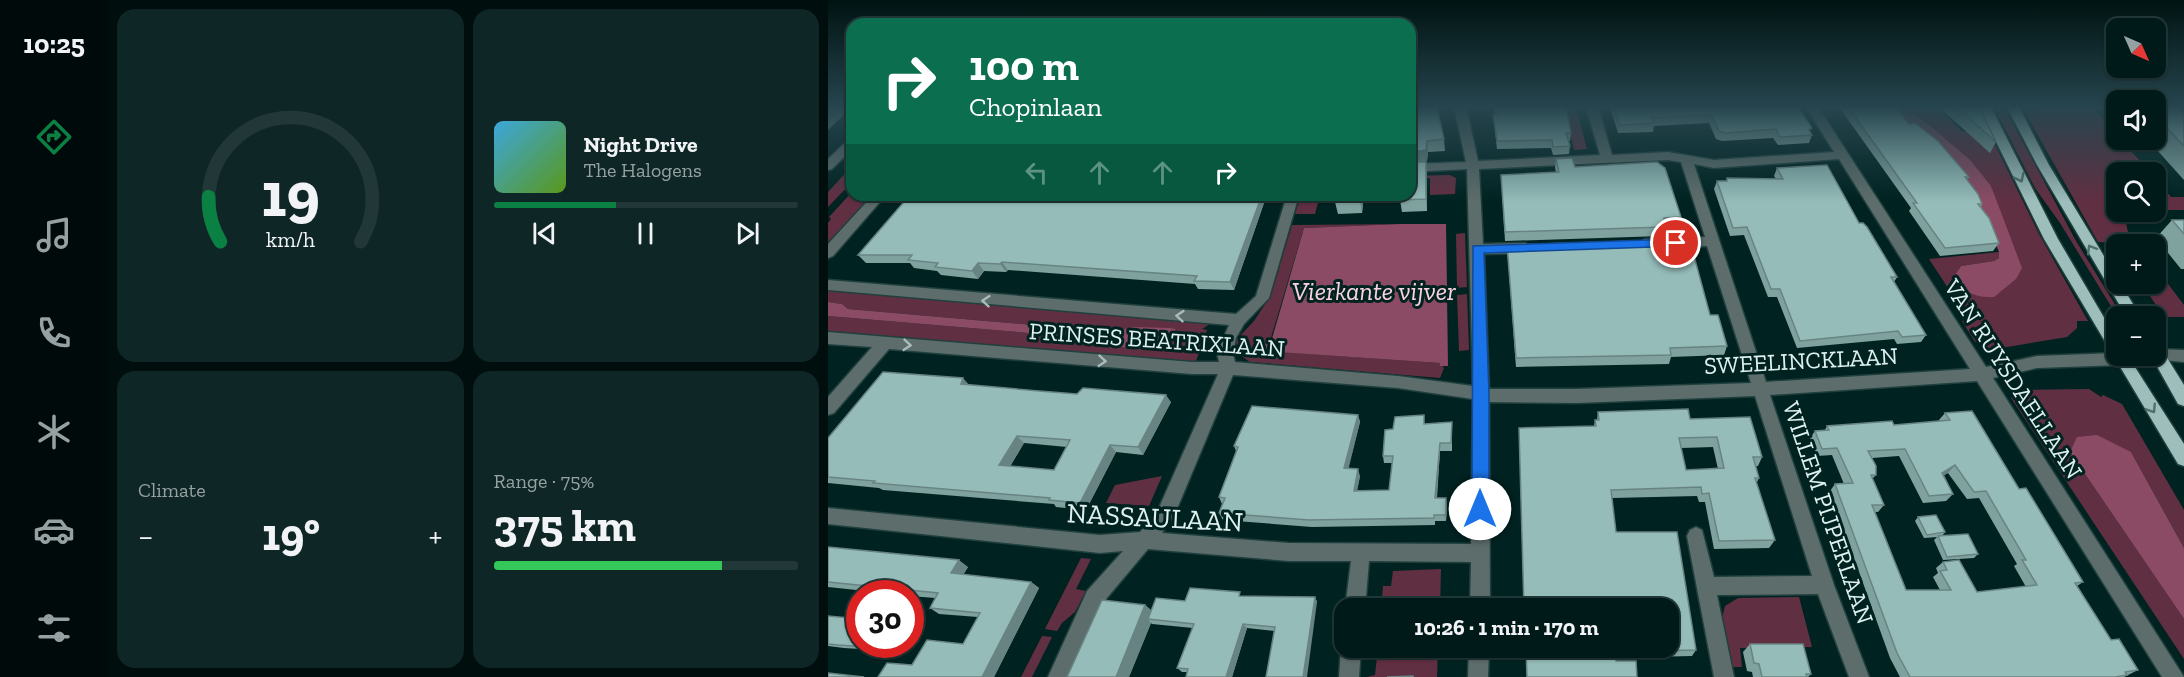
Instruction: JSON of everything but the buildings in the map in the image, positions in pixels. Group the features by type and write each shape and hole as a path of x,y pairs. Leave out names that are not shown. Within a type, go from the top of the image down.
{"main road":[{"path":"2001,139 2051,239 2106,333"},
{"path":"2029,139 2127,306"},
{"path":"2126,366 2184,459"},
{"path":"2163,366 2184,399"}],"street":[{"path":"1467,139 1473,165 1477,249 1481,395 1480,598"},
{"path":"1601,139 1607,159"},
{"name":"VAN RUYSDAELLAAN","path":"1832,139 2174,677"},
{"path":"828,166 846,148"},
{"path":"1416,168 1668,156 1714,164 1842,155"},
{"name":"WILLEM PIJPERLAAN","path":"1686,159 1824,585 1858,677"},
{"path":"828,253 874,201"},
{"path":"1058,677 1094,598 1165,516 1228,368 1225,353 1239,321 1262,298 1291,201"},
{"path":"1629,245 1713,242"},
{"path":"1477,249 1544,248"},
{"name":"PRINSES BEATRIXLAAN","path":"828,285 1239,321"},
{"name":"PRINSES BEATRIXLAAN","path":"828,338 1192,368 1228,368 1398,382 1464,390 1481,395"},
{"path":"828,408 884,344"},
{"path":"2166,355 2184,356"},
{"name":"SWEELINCKLAAN","path":"1481,395 1577,396 1762,389 1982,374 2037,362 2106,356"},
{"name":"NASSAULAAN","path":"828,516 1100,544 1144,540 1289,552 1481,553"},
{"path":"1696,536 1725,677"},
{"path":"1356,598 1360,552"},
{"path":"1708,586 1824,585"},
{"path":"1348,677 1350,658"},
{"path":"1478,677 1479,658"}],"shaded area":[{"path":"1571,139 1584,139 1587,149 1574,150"},
{"path":"1938,139 1992,139 2039,234 2088,321 2077,321 2077,328 2067,337 1989,350 1975,342 1962,321 1969,320 1929,259 1999,252 1999,258 1994,261 1961,266 1954,276 1961,288 2016,279 1991,186"},
{"path":"2010,139 2021,139 2076,241 2106,290 2106,294 2109,294 2116,306 2111,306 2060,223 2035,188"},
{"path":"2040,139 2106,139 2106,150 2130,150 2141,162 2106,162 2106,222 2127,222 2130,234 2106,234 2106,242 2098,242"},
{"path":"846,172 846,188 828,207 828,192"},
{"path":"1450,175 1456,178 1455,194 1430,195 1430,178 1416,178 1416,176"},
{"path":"2166,191 2171,197 2184,197 2184,210 2166,210"},
{"path":"846,199 846,201 867,201 828,246 828,223 831,219 829,217"},
{"path":"1299,201 1318,201 1315,214 1295,214"},
{"path":"1400,224 1304,228 1267,351 1440,363 1444,368 1440,378 1250,362 1241,355 1236,340 1254,321 1271,295 1292,225"},
{"path":"1465,233 1467,287 1457,288 1456,234"},
{"path":"2166,281 2184,305 2184,317 2166,317 2166,306 2157,306 2149,294 2166,294"},
{"path":"828,290 1197,320 1210,324 1202,329 1207,330 1195,364 828,333 828,316 1112,340 1110,346 1161,351 1168,348 1176,333 1164,329 1146,328 1113,332 848,309 842,304 828,302"},
{"path":"1467,294 1469,350 1459,351 1457,295"},
{"path":"2089,389 2101,397 2103,395 2122,404 2184,510 2184,548 2131,452 2070,452 2184,619 2184,659 2011,398 2016,390"},
{"path":"1162,476 1149,506 1106,503 1115,485"},
{"path":"1081,558 1091,559 1076,589 1086,591 1075,612 1062,623 1057,631 1045,629"},
{"path":"1441,569 1440,598 1382,598 1383,586 1391,586 1393,571"},
{"path":"1799,597 1812,647 1740,648 1742,667 1733,667 1722,618 1725,606 1738,598"},
{"path":"1042,636 1052,637 1032,677 1021,677"},
{"path":"1377,658 1438,658 1437,677 1367,677 1375,675"}],"water":[{"path":"1931,139 1945,139 1970,160 1991,186 2022,268 2016,279 1994,297 1970,293 1954,276 1961,266 1994,261 1999,258 1999,252 1972,190 1955,164"},
{"name":"Vierkante vijver","path":"1446,224 1447,288 1443,287 1442,294 1447,295 1448,366 1440,366 1440,363 1264,351 1264,344 1271,342 1304,228"},
{"path":"828,302 842,304 848,309 1113,332 1133,327 1169,328 1175,329 1176,333 1168,348 1161,351 1110,346 1111,340 828,316"},
{"path":"2097,435 2131,452 2184,548 2184,619 2070,452 2077,437"}],"route":[{"path":"1480,509 1481,395 1477,249 1676,243"}]}
